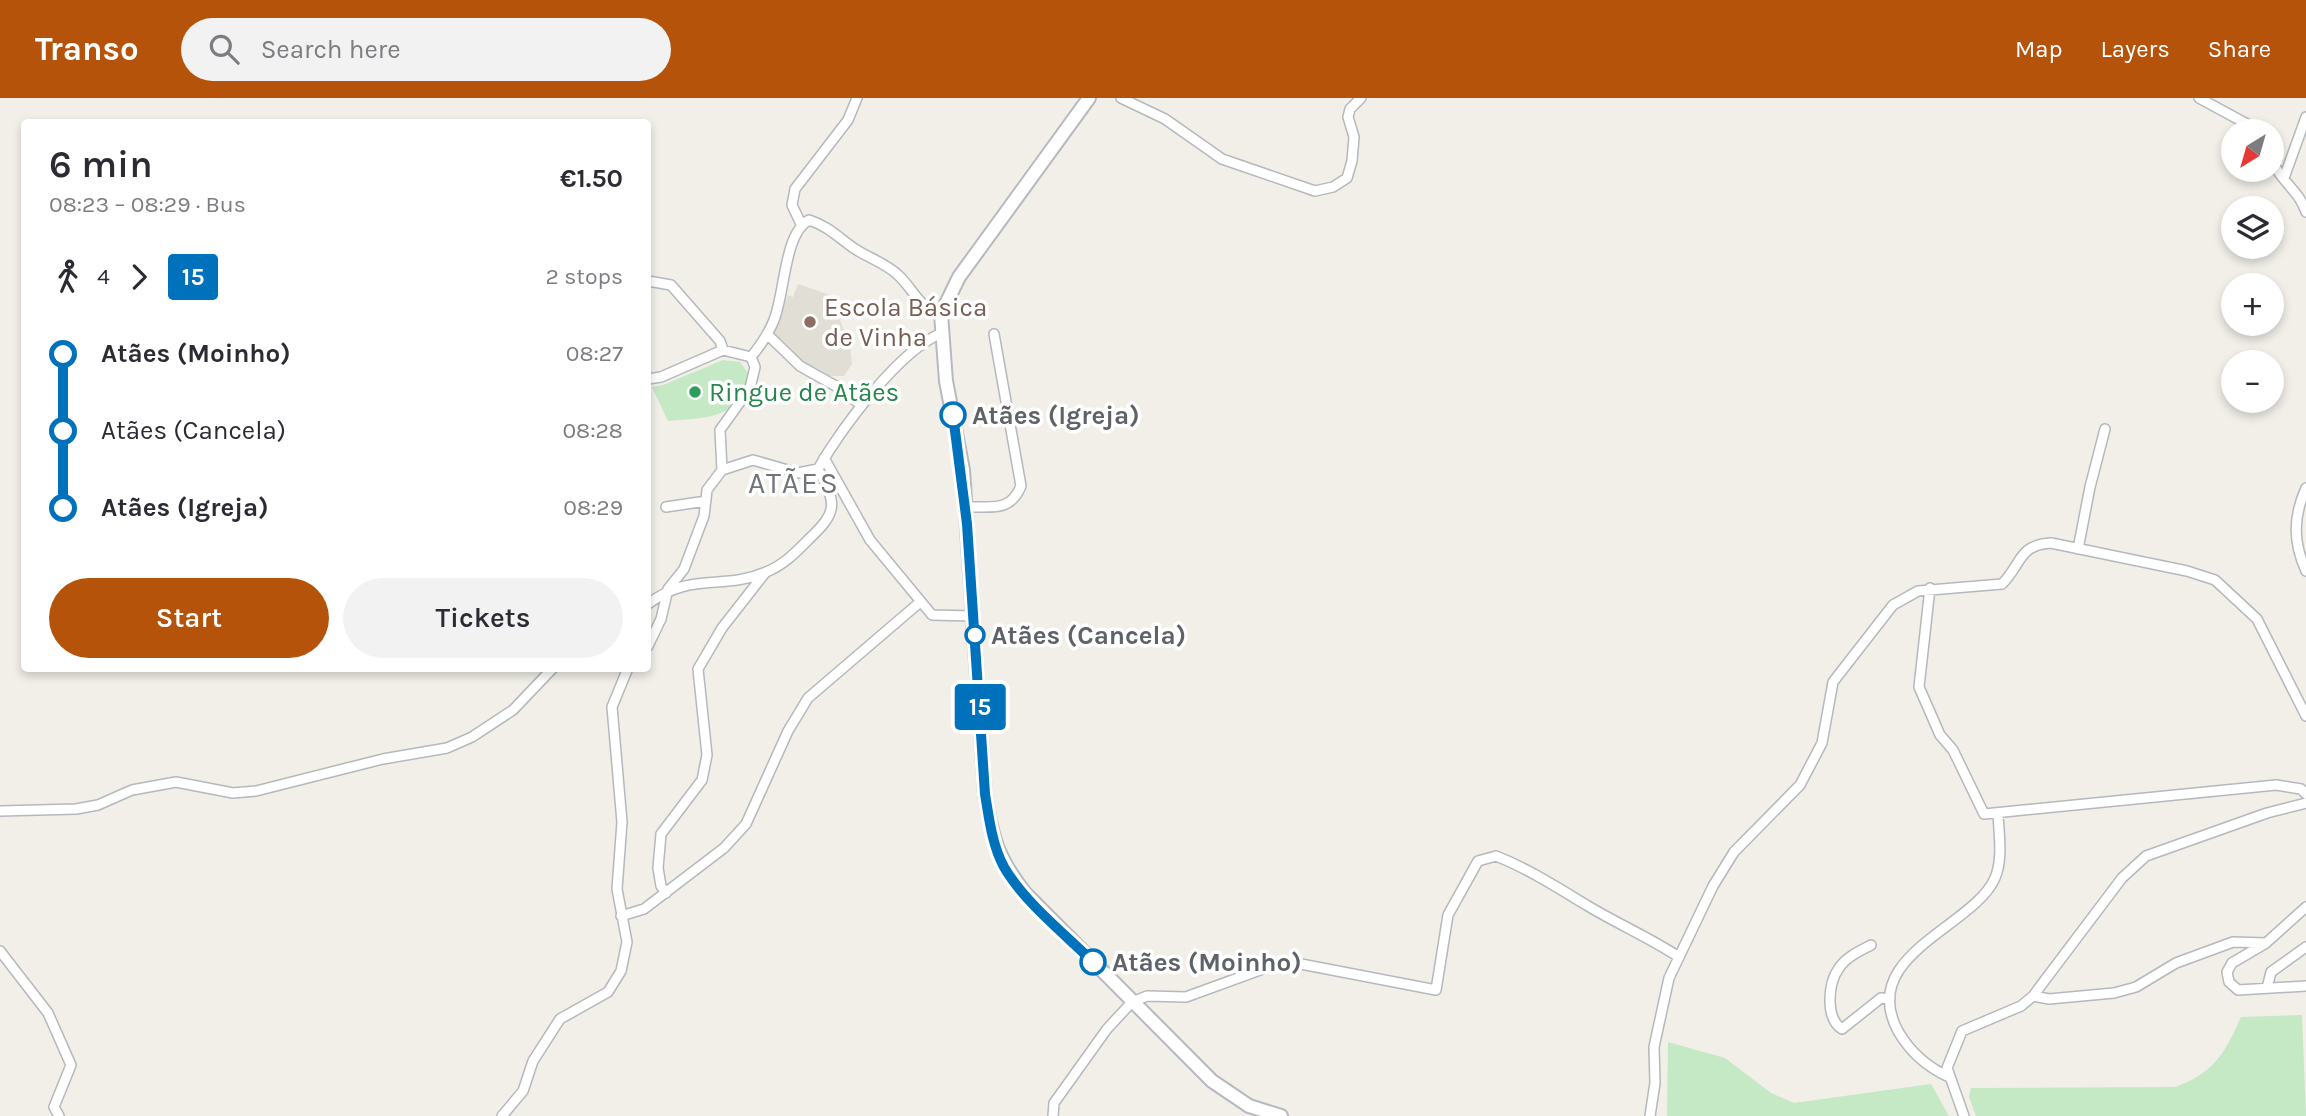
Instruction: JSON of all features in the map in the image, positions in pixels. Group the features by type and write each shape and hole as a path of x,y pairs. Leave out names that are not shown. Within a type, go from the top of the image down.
{"main road":[{"path":"1089,98 959,276 941,314 966,507 985,794 992,834 1004,867 1025,893 1132,1002 1230,1096 1249,1106 1281,1116"}],"street":[{"path":"801,224 792,205 795,189 848,120 858,98"},
{"path":"1121,98 1165,119 1222,159 1315,191 1334,187 1347,178 1354,137 1348,117 1350,109 1361,98"},
{"path":"2199,98 2237,119"},
{"path":"2306,117 2284,178 2294,188 2306,212"},
{"path":"751,357 767,334 786,282 791,240 801,224 809,220 822,224 887,266 899,276 919,302 932,312 941,314"},
{"path":"651,282 671,285 720,341 723,350"},
{"path":"818,469 838,433 861,405 922,343 942,333"},
{"path":"767,334 800,366 841,389 861,405"},
{"path":"966,507 1005,506 1015,501 1021,486 994,334"},
{"path":"651,379 661,377 723,350 751,357"},
{"path":"722,470 720,430 750,388 755,367 751,357"},
{"path":"2078,549 2105,429"},
{"path":"824,458 870,540 919,603 932,615 974,616"},
{"path":"651,602 668,589 684,569 704,516 708,489 722,470 753,460 798,473 818,469"},
{"path":"668,589 691,583 738,580 765,573 785,563 825,524 832,511 832,496 818,469"},
{"path":"2306,488 2296,513 2295,536 2306,571"},
{"path":"666,507 706,501"},
{"path":"1650,1116 1655,1083 1654,1047 1669,978 1679,957 1713,886 1734,852 1800,785 1822,743 1833,682 1894,605 1918,591 1930,588 2002,584 2023,554 2037,544 2051,543 2187,571 2215,580 2256,619 2306,716"},
{"path":"666,893 661,886 658,868 660,834 702,780 706,755 698,669 722,628 765,573"},
{"path":"1930,588 1919,687 1940,736 1953,750 1984,814 2276,785 2301,789 2306,794"},
{"path":"651,640 661,618 668,589"},
{"path":"621,916 644,909 724,848 746,824 788,731 808,698 919,603"},
{"path":"0,811 76,809 98,805 132,790 176,782 233,793 256,791 383,759 447,748 472,737 513,709 549,672"},
{"path":"502,1116 523,1091 533,1061 560,1019 608,992 621,971 627,943 617,889 622,822 612,708 626,672"},
{"path":"1964,1116 1947,1068 1950,1055 1962,1031 2021,1006 2033,996 2122,878 2146,856 2267,813 2306,803"},
{"path":"1949,1077 1929,1065 1905,1042 1891,1018 1890,999 1898,973 1916,950 1982,897 1995,878 2000,843 1998,814"},
{"path":"1054,1116 1054,1103 1078,1074 1107,1029 1132,1002 1147,996 1186,997 1271,966 1301,964 1436,990 1448,915 1478,860 1496,856 1515,863 1679,957"},
{"path":"2306,907 2266,943 2232,963 2227,972 2229,982 2238,990 2306,986"},
{"path":"2033,996 2049,999 2114,993 2136,987 2176,963 2233,942 2266,943"},
{"path":"1871,945 1839,967 1830,996 1833,1016 1842,1029 1881,998 1890,999"},
{"path":"2267,988 2271,972 2306,947"},
{"path":"0,951 48,1013 71,1065 54,1108 60,1116"}],"shaded area":[{"name":"Escola Básica de Vinha","path":"798,284 830,295 850,345 852,364 844,376 830,376 803,364 773,335 788,295 793,297"}],"green space":[{"path":"723,360 740,362 748,373 744,389 737,400 720,414 668,421 652,387"},
{"path":"2302,1015 2306,1116 1976,1116 1969,1097 1971,1088 2175,1087 2200,1075 2217,1060 2241,1017"},
{"path":"1668,1042 1725,1058 1771,1093 1794,1103 1931,1084 1949,1116 1667,1116"}],"bus line":[{"name":"15","path":"953,415 962,470 979,676 985,794 992,834 1004,867 1025,893 1093,962"}],"place":[{"name":"Escola Básica de Vinha","path":"810,322"},
{"name":"Ringue de Atães","path":"695,392"},
{"name":"Atães (Igreja)","path":"953,415"},
{"name":"Atães (Cancela)","path":"975,635"},
{"name":"Atães (Moinho)","path":"1093,962"}],"district":[{"name":"ATÃES","path":"794,483"}]}
